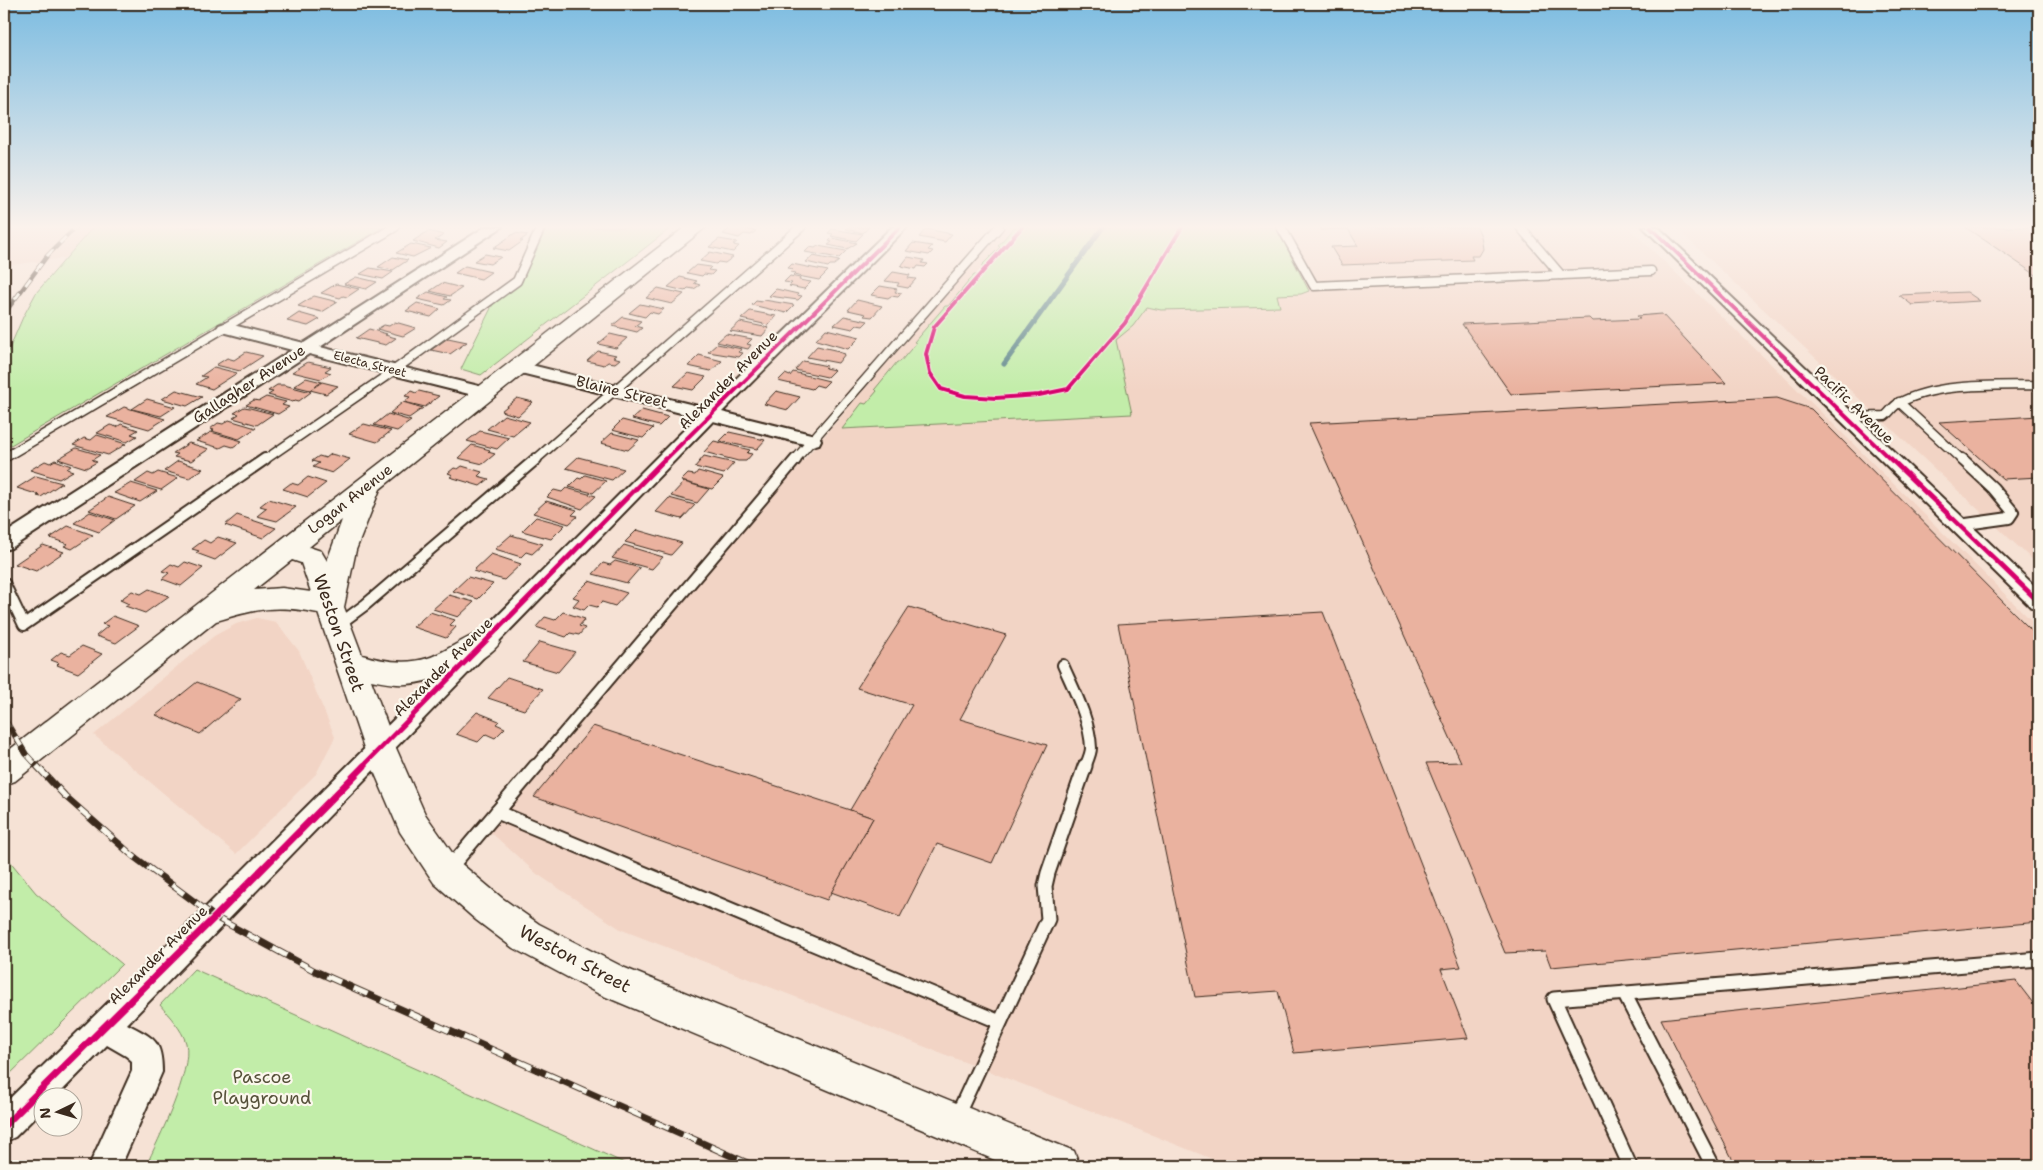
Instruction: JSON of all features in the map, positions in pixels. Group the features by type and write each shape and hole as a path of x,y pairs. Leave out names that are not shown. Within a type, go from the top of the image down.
{"main road":[{"name":"Logan Avenue","path":"4,772 628,282"},
{"path":"202,616 245,602 290,598 333,616 343,550 371,483"},
{"name":"Weston Street","path":"286,549 312,557 380,748 412,822 446,872 490,909 526,936 576,964 612,981 1059,1166"},
{"path":"348,662 388,673 418,672 450,663 486,642"}],"street":[{"name":"Gallagher Avenue","path":"4,543 409,282"},
{"name":"Alexander Avenue","path":"4,1126 215,917 710,414 845,282"},
{"name":"Pacific Avenue","path":"1707,282 2039,602"},
{"name":"Electa Street","path":"225,328 486,393"},
{"name":"Blaine Street","path":"519,367 812,440"},
{"path":"102,1027 137,1045 147,1055 147,1072 105,1166"}],"lane":[{"path":"4,458 303,282"},
{"path":"4,583 24,625 394,370 516,282"},
{"path":"333,616 365,606 616,391 739,282"},
{"path":"446,872 812,440 951,282"},
{"path":"1312,282 1314,286 1413,282"},
{"path":"1847,417 1886,416 1899,402 1952,389 2039,384"},
{"path":"1899,402 1993,488 2013,512 2009,518 1959,525"},
{"path":"953,1123 1048,919 1045,886 1048,873 1091,750 1089,735 1081,709 1063,665"},
{"path":"497,812 1000,1022"},
{"path":"1630,1166 1554,999 2039,959"},
{"path":"1624,993 1713,1166"}],"shaded area":[{"path":"957,282 1685,282 1826,417 2039,628 2039,1166 1230,1166 622,930 537,874 487,829"},
{"path":"1734,282 2039,282 2039,566"},
{"path":"257,618 276,622 299,651 335,737 316,774 236,854 94,735 214,636 236,624"}],"green space":[{"path":"46,282 290,282 4,449 4,361 23,317 36,293"},
{"path":"602,282 481,375 461,369 494,302 521,283"},
{"path":"968,282 1304,282 1309,291 1301,294 1277,295 1280,307 1161,310 1147,307 1133,326 1116,340 1132,414 842,429 862,403 866,404 877,391 875,389 897,362 900,362 916,343 914,342 945,306 948,306"},
{"path":"4,854 36,893 122,964 4,1080"},
{"name":"Pascoe Playground","path":"194,969 631,1166 146,1166 180,1087 187,1055 186,1043 182,1033 160,1005"}],"building":[{"path":"348,282 377,282 366,289 344,284"},
{"path":"674,282 696,282 694,283 700,285 694,289 688,288 685,291 668,287"},
{"path":"784,282 811,282 804,289 789,286 792,283"},
{"path":"889,282 914,282 908,288 897,286 899,283"},
{"path":"442,283 462,288 450,296 430,291"},
{"path":"336,284 359,289 347,297 343,296 340,298 321,293"},
{"path":"880,286 897,289 895,292 902,293 898,297 891,296 888,298 871,295"},
{"path":"658,288 684,294 672,304 646,298"},
{"path":"776,289 802,296 798,300 769,296"},
{"path":"428,292 447,297 444,299 451,300 444,305 417,299"},
{"path":"1967,292 1980,301 1912,305 1899,295"},
{"path":"314,296 338,302 322,312 298,306"},
{"path":"764,300 794,305 786,313 752,305 756,301 762,302"},
{"path":"857,300 882,306 872,317 864,316 866,314 848,310"},
{"path":"417,303 440,309 431,317 406,311"},
{"path":"640,304 664,309 658,314 650,312 645,317 629,313"},
{"path":"750,311 776,316 768,325 741,319"},
{"path":"299,313 320,319 308,326 287,321"},
{"path":"1662,314 1726,383 1511,394 1462,324 1589,318 1592,321 1640,319 1637,316"},
{"path":"844,316 868,321 863,326 857,325 853,329 834,325"},
{"path":"623,317 641,321 635,326 642,328 637,332 612,326"},
{"path":"395,322 416,328 403,336 377,329 384,325 389,326"},
{"path":"740,322 769,328 762,336 730,331"},
{"path":"369,329 396,338 386,345 356,338"},
{"path":"826,329 860,337 848,349 816,340"},
{"path":"610,334 627,338 616,348 598,344"},
{"path":"726,334 752,339 747,344 751,345 748,349 717,342"},
{"path":"448,338 467,342 450,354 431,350"},
{"path":"717,344 742,349 738,352 743,353 739,357 708,352"},
{"path":"817,346 845,354 838,363 807,357"},
{"path":"598,351 616,355 613,357 620,359 615,363 608,362 604,365 587,361"},
{"path":"246,352 263,356 240,371 216,365 227,358 234,360"},
{"path":"699,355 722,361 711,371 688,366"},
{"path":"803,361 827,366 825,368 834,370 827,377 795,370"},
{"path":"308,362 331,367 325,371 331,373 321,379 292,372"},
{"path":"214,367 237,373 212,389 196,384 207,377 201,376"},
{"path":"793,372 829,381 823,387 816,385 812,389 778,381 785,374 790,376"},
{"path":"688,373 706,377 693,390 674,386"},
{"path":"306,378 322,382 310,390 294,386"},
{"path":"322,382 338,386 326,394 310,390"},
{"path":"277,385 311,392 299,401 295,400 293,402 268,395 273,392 268,391"},
{"path":"176,390 202,397 187,406 162,399"},
{"path":"411,391 439,396 425,407 404,402 410,397 405,396"},
{"path":"776,391 800,397 788,410 764,404"},
{"path":"266,397 286,402 282,405 289,407 278,414 246,405 254,400 259,401"},
{"path":"517,398 533,402 518,416 501,411"},
{"path":"1777,398 1811,409 2039,638 2039,922 1551,967 1545,951 1505,953 1426,763 1461,762 1309,423"},
{"path":"147,399 175,407 161,416 132,409"},
{"path":"403,402 423,408 409,418 390,413"},
{"path":"124,407 165,419 149,429 107,417"},
{"path":"244,407 273,414 257,425 233,418 239,414 234,413"},
{"path":"642,410 668,417 659,426 632,419"},
{"path":"388,414 411,421 397,431 374,425"},
{"path":"504,415 530,422 513,436 487,429"},
{"path":"2039,416 2039,477 2003,479 1939,422"},
{"path":"229,420 256,428 239,439 210,429 218,423 223,424"},
{"path":"622,420 653,428 643,438 612,430"},
{"path":"121,424 138,430 131,434 137,436 127,442 97,433 110,425 117,427"},
{"path":"364,424 391,431 377,442 349,434"},
{"path":"480,431 509,438 497,449 467,441"},
{"path":"211,432 242,441 233,447 226,445 220,448 196,441"},
{"path":"729,432 765,440 757,449 720,441"},
{"path":"612,433 639,440 628,450 601,443"},
{"path":"97,435 126,444 108,455 73,445 84,438 91,440"},
{"path":"714,441 750,450 747,453 752,454 746,461 738,461 704,452"},
{"path":"189,443 209,449 191,461 174,457 178,454 173,453"},
{"path":"472,445 490,450 488,452 495,454 483,464 458,458"},
{"path":"76,448 100,455 92,460 97,462 86,468 58,459"},
{"path":"331,454 350,459 332,473 313,467 319,463 312,461 319,456 326,458"},
{"path":"704,456 734,463 724,474 695,467"},
{"path":"578,457 624,469 612,480 566,468"},
{"path":"55,460 71,466 67,469 73,471 59,479 30,470 45,461 50,463"},
{"path":"178,461 203,469 189,478 164,471"},
{"path":"462,466 482,472 478,476 489,479 480,486 450,477 453,475 448,473 454,468 458,469"},
{"path":"698,471 723,478 712,489 681,481 688,474 695,475"},
{"path":"158,472 178,478 161,490 135,482 148,473 153,475"},
{"path":"585,475 606,481 593,493 569,487 578,478 581,479"},
{"path":"36,476 62,483 41,497 17,488"},
{"path":"308,477 326,483 308,497 283,489 291,483 298,485"},
{"path":"684,482 709,489 697,503 671,496"},
{"path":"131,483 157,491 140,502 114,493"},
{"path":"566,488 596,496 582,509 547,497 554,490 562,492"},
{"path":"108,497 135,506 116,519 89,510"},
{"path":"669,498 695,505 682,519 656,512"},
{"path":"269,499 296,507 277,521 257,516 267,508 260,506"},
{"path":"546,501 577,510 572,515 578,516 569,524 533,513"},
{"path":"90,512 115,520 99,532 74,523"},
{"path":"237,515 276,528 263,538 225,525"},
{"path":"536,517 565,525 551,539 522,531"},
{"path":"68,526 93,535 72,549 64,546 68,544 50,538"},
{"path":"637,530 682,543 671,555 625,542"},
{"path":"511,535 543,544 532,554 526,552 521,557 495,549"},
{"path":"218,537 237,543 215,560 196,553 199,551 192,549 204,540 210,543"},
{"path":"43,545 64,552 36,571 15,564"},
{"path":"624,545 663,557 652,569 612,558"},
{"path":"491,554 521,564 504,580 473,571"},
{"path":"615,561 640,568 627,583 593,574 603,563 610,565"},
{"path":"185,562 203,568 181,586 162,579 169,573 162,571 171,564 179,567"},
{"path":"468,577 493,584 478,599 453,591"},
{"path":"589,581 627,593 615,606 602,602 597,607 589,605 584,610 573,606 579,599 573,597"},
{"path":"149,589 169,596 145,613 125,606 129,604 120,600 132,591 141,594"},
{"path":"449,595 474,602 458,617 433,609"},
{"path":"909,607 1006,635 960,719 1047,745 992,863 937,844 900,917 831,892 873,818 850,810 912,705 857,688"},
{"path":"430,612 455,620 450,625 456,627 446,638 413,627"},
{"path":"563,612 585,619 579,626 585,628 579,635 570,633 566,637 536,627 545,617 555,620"},
{"path":"1323,612 1461,967 1441,969 1468,1038 1294,1053 1278,991 1195,997 1118,624"},
{"path":"113,616 139,626 116,643 96,636 108,626 102,624"},
{"path":"540,642 575,652 558,672 523,662"},
{"path":"82,646 102,654 78,673 57,665 59,663 51,660 61,652 70,655"},
{"path":"507,677 543,689 524,710 488,698"},
{"path":"197,682 241,699 200,734 156,715"},
{"path":"477,712 499,721 496,724 505,728 495,738 486,734 478,742 456,734"},
{"path":"593,726 873,818 827,900 534,797"},
{"path":"2016,981 2039,1011 2039,1166 1736,1166 1661,1019"}],"waterway":[{"path":"1004,364 1064,282"}],"railway":[{"path":"4,314 28,282"},
{"path":"4,718 26,754 38,767"},
{"path":"37,766 65,796 133,856 215,917 315,971 754,1166"}],"cycle path":[{"path":"4,1126 215,917 710,414 845,282"},
{"path":"974,282 934,327 926,354 930,373 941,389 965,396 996,398 1039,395 1068,389 1125,323 1150,282"},
{"path":"1707,282 2039,602"}]}
